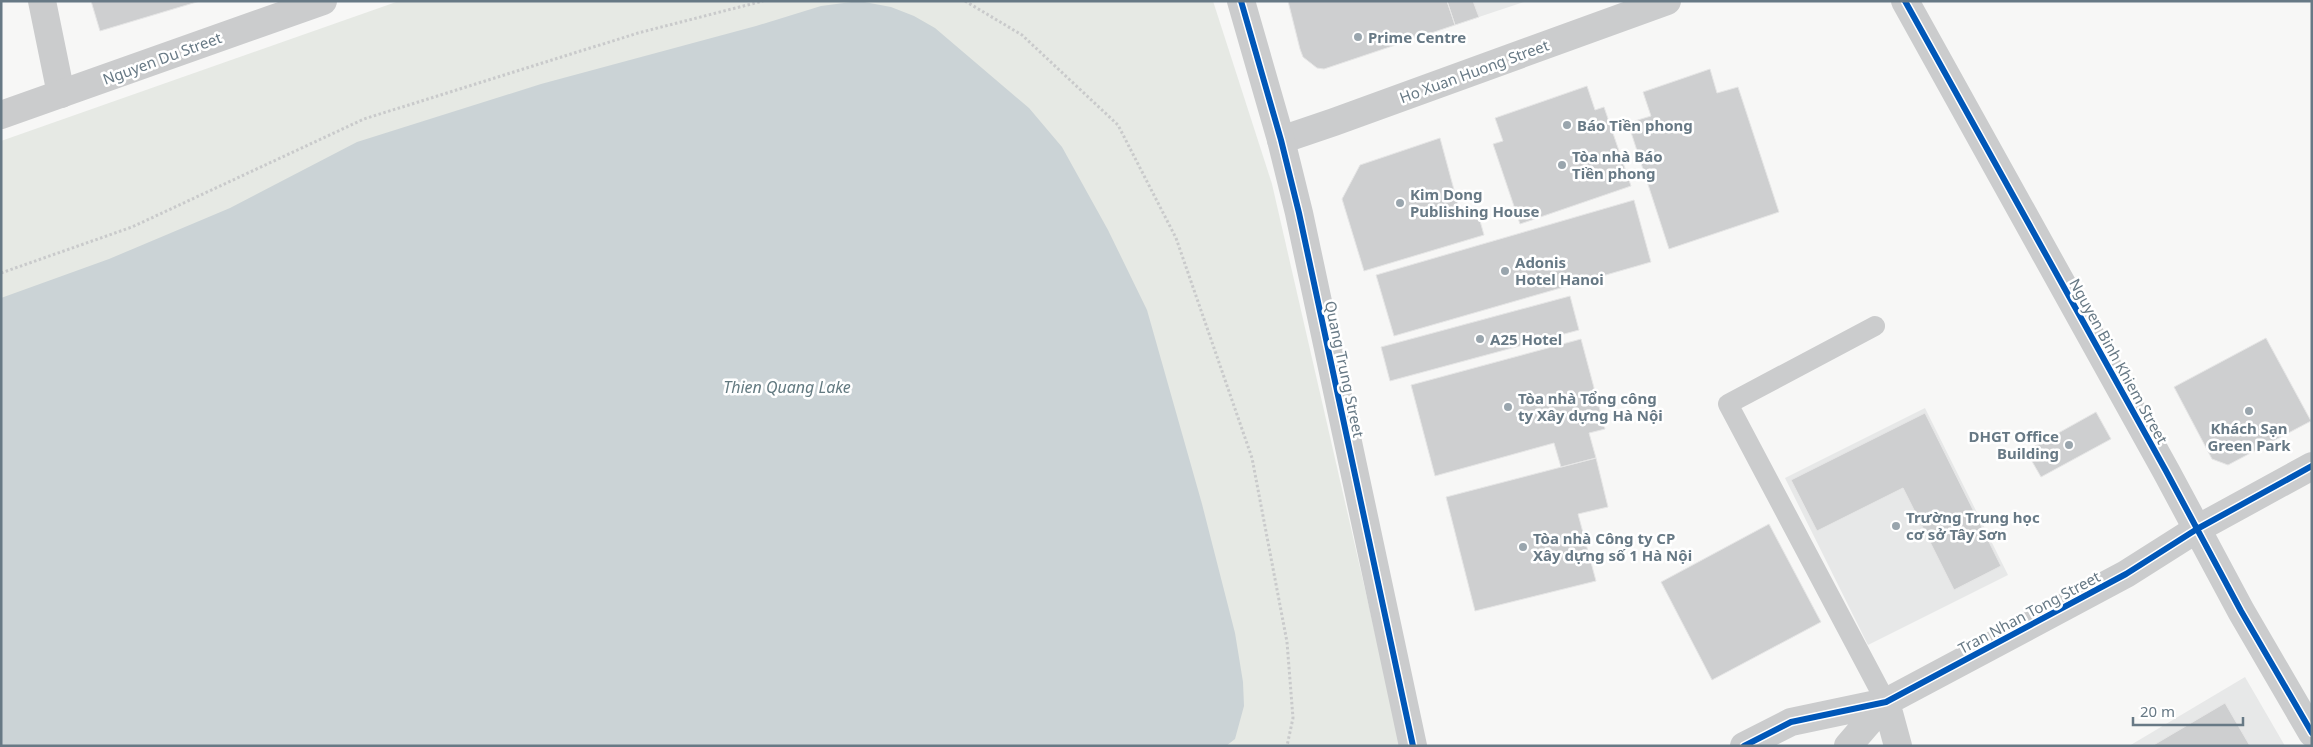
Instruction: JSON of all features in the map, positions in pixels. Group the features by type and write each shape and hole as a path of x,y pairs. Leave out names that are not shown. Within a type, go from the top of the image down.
{"street":[{"path":"42,1 61,94"},
{"name":"Nguyen Du Street","path":"1,115 323,1"},
{"name":"Quang Trung Street","path":"1241,1 1281,140 1299,213 1413,746"},
{"name":"Ho Xuan Huong Street","path":"1281,140 1667,1"},
{"name":"Nguyen Binh Khiem Street","path":"1905,1 2241,611 2312,733"},
{"name":"Tran Nhan Tong Street","path":"1744,746 1791,722 1886,702 2126,574 2197,529 2312,466"},
{"path":"1886,702 1898,746"},
{"name":"Tran Nhan Tong Street","path":"1848,746 1886,702"}],"lane":[{"path":"1874,326 1728,404 1886,702"}],"path":[{"path":"1,273 132,227 364,120 638,33 763,1"},
{"path":"965,1 1022,35 1118,125 1176,238 1252,458 1287,642 1293,718 1287,746"}],"shaded area":[{"name":"Thien Quang Lake","path":"399,1 1213,1 1272,184 1401,746 1,746 1,141"},
{"path":"1447,1 1527,1 1455,25"},
{"name":"Trường Trung học cơ sở Tây Sơn","path":"1925,408 2008,575 1868,645 1785,478"},
{"path":"2245,677 2285,746 2129,746"}],"water":[{"name":"Thien Quang Lake","path":"859,1 891,7 914,16 935,28 1029,108 1062,147 1108,230 1147,310 1202,504 1235,633 1243,682 1244,706 1235,739 1226,746 1,746 1,298 109,259 230,208 357,142 541,84 756,26 821,6"}],"building":[{"path":"91,1 200,1 100,31"},
{"name":"Prime Centre","path":"1288,1 1447,1 1455,25 1324,69 1317,68 1303,57"},
{"path":"1447,1 1473,1 1479,17 1455,25"},
{"path":"1710,69 1717,93 1738,87 1779,212 1669,249 1628,123 1651,116 1643,92"},
{"name":"Tòa nhà Báo Tiền phong","path":"1587,86 1595,110 1604,107 1631,186 1520,224 1493,144 1503,141 1495,118"},
{"name":"Kim Dong Publishing House","path":"1440,138 1460,212 1476,207 1484,235 1364,271 1342,199 1360,165"},
{"name":"Adonis Hotel Hanoi","path":"1634,200 1651,262 1394,336 1376,275"},
{"name":"A25 Hotel","path":"1570,296 1579,330 1390,381 1381,347"},
{"path":"2266,338 2311,421 2228,465 2212,459 2174,387"},
{"name":"Tòa nhà Tổng công ty Xây dựng Hà Nội","path":"1581,339 1605,429 1589,433 1596,458 1561,467 1554,443 1435,476 1411,385"},
{"name":"DHGT Office Building","path":"2096,412 2111,439 2041,477 2026,451"},
{"path":"1925,413 2001,566 1954,590 1903,488 1817,531 1791,480"},
{"name":"Tòa nhà Công ty CP Xây dựng số 1 Hà Nội","path":"1596,458 1608,507 1578,514 1596,581 1475,611 1446,497"},
{"path":"1769,524 1821,622 1712,680 1661,582"},
{"path":"2225,703 2250,746 2152,746"}],"cycle path":[{"path":"1241,1 1281,140 1299,213 1413,746"},
{"path":"1905,1 2166,471 2241,611 2312,733"},
{"path":"1744,746 1791,722 1886,702 2126,574 2197,529 2312,466"}],"place":[{"name":"Prime Centre","path":"1358,37"},
{"name":"Báo Tiền phong","path":"1567,125"},
{"name":"Tòa nhà Báo Tiền phong","path":"1562,165"},
{"name":"Kim Dong Publishing House","path":"1400,203"},
{"name":"Adonis Hotel Hanoi","path":"1505,271"},
{"name":"A25 Hotel","path":"1480,339"},
{"name":"Tòa nhà Tổng công ty Xây dựng Hà Nội","path":"1508,407"},
{"name":"Khách Sạn Green Park","path":"2249,411"},
{"name":"DHGT Office Building","path":"2069,445"},
{"name":"Trường Trung học cơ sở Tây Sơn","path":"1896,526"},
{"name":"Tòa nhà Công ty CP Xây dựng số 1 Hà Nội","path":"1523,547"}]}
